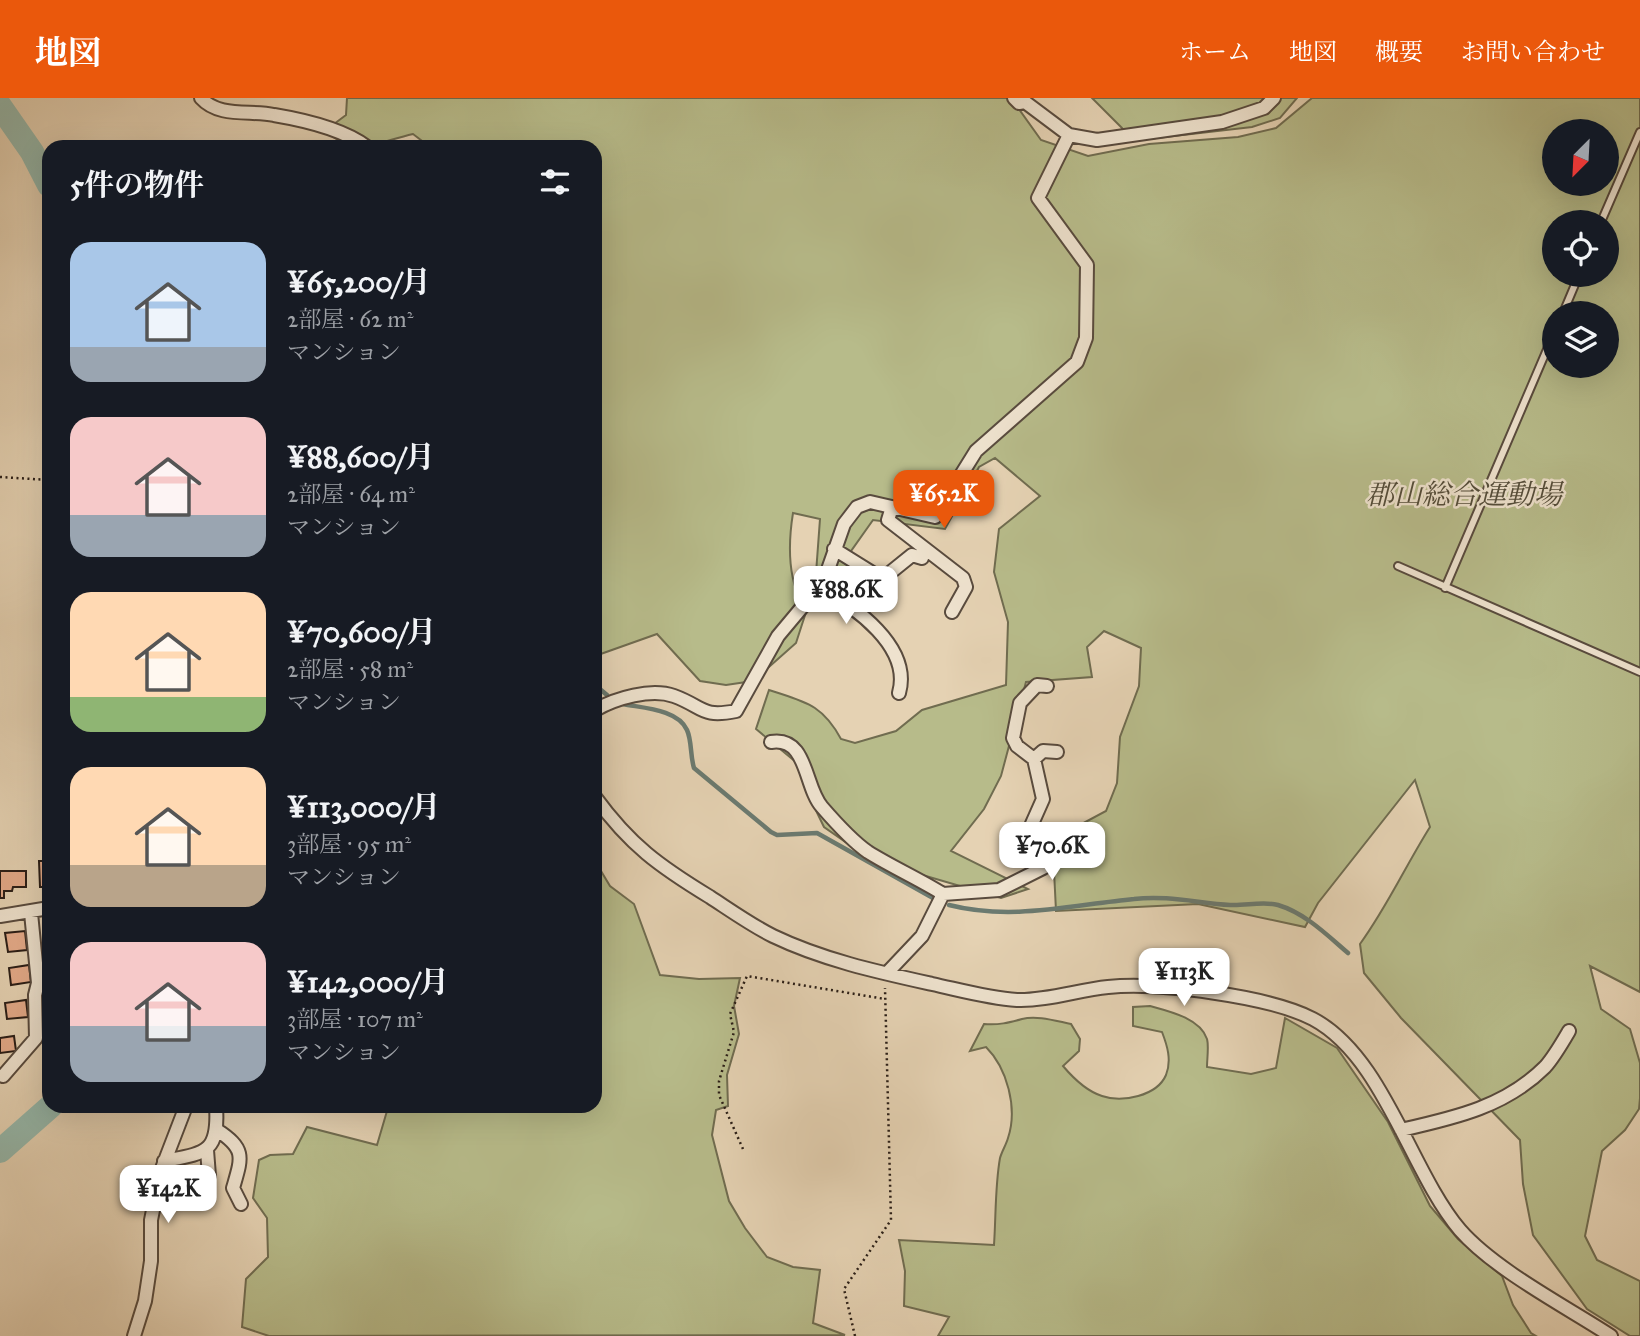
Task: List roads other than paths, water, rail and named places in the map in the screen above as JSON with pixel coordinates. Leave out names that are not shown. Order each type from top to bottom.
[{"type":"street","points":[[201,98],[208,106],[228,112],[272,114],[358,140]]},
{"type":"street","points":[[1014,98],[1019,103],[1025,102],[1069,135],[1097,141],[1222,122],[1264,108],[1274,98]]},
{"type":"street","points":[[602,706],[622,696],[672,695],[713,715],[736,711],[778,636],[824,581],[844,524],[857,507],[870,502],[934,517],[976,450],[1077,362],[1086,338],[1087,265],[1038,198],[1069,135]]},
{"type":"street","points":[[892,507],[888,520],[963,578],[966,587],[952,612]]},
{"type":"street","points":[[834,549],[878,578],[886,576],[912,555],[922,558]]},
{"type":"street","points":[[819,588],[835,596],[888,641],[899,662],[899,694]]},
{"type":"street","points":[[771,742],[778,741],[794,748],[803,758],[809,788],[821,806],[867,851],[943,894],[999,890],[1043,868],[1031,826],[1043,799],[1034,759],[1013,738],[1026,694],[1037,685],[1047,686]]},
{"type":"street","points":[[1034,759],[1043,751],[1057,752]]},
{"type":"street","points":[[602,807],[618,829],[656,864],[760,928],[832,959],[1018,1000],[1109,987],[1154,987],[1262,1000],[1314,1020],[1344,1042],[1384,1098],[1439,1198],[1460,1230],[1489,1256],[1611,1336]]},
{"type":"street","points":[[886,973],[922,936],[943,894]]},
{"type":"street","points":[[0,916],[42,910]]},
{"type":"street","points":[[31,913],[38,983],[35,995],[42,1034]]},
{"type":"street","points":[[1401,1130],[1467,1115],[1502,1098],[1546,1066],[1570,1031]]},
{"type":"street","points":[[3,1076],[42,1040]]},
{"type":"street","points":[[134,1336],[145,1301],[151,1261],[151,1220],[164,1161],[183,1113]]},
{"type":"street","points":[[203,1186],[209,1176],[207,1150],[218,1130],[217,1113]]},
{"type":"street","points":[[218,1130],[235,1142],[241,1158],[233,1188],[241,1204]]},
{"type":"street","points":[[164,1161],[207,1150]]},
{"type":"lane","points":[[1606,210],[1640,132]]},
{"type":"lane","points":[[1445,589],[1542,361]]},
{"type":"lane","points":[[1398,566],[1445,589],[1640,672]]},
{"type":"waterway","points":[[0,106],[42,171]]},
{"type":"waterway","points":[[602,691],[607,695]]},
{"type":"waterway","points":[[623,704],[659,711],[682,723],[689,734],[694,768],[771,832],[777,835],[817,833],[933,898]]},
{"type":"waterway","points":[[949,905],[972,910],[1019,912],[1146,898],[1230,905],[1272,904],[1306,919],[1348,953]]},
{"type":"waterway","points":[[0,1151],[43,1113]]},
{"type":"park label","name":"郡山総合運動場","points":[[1464,494]]}]
